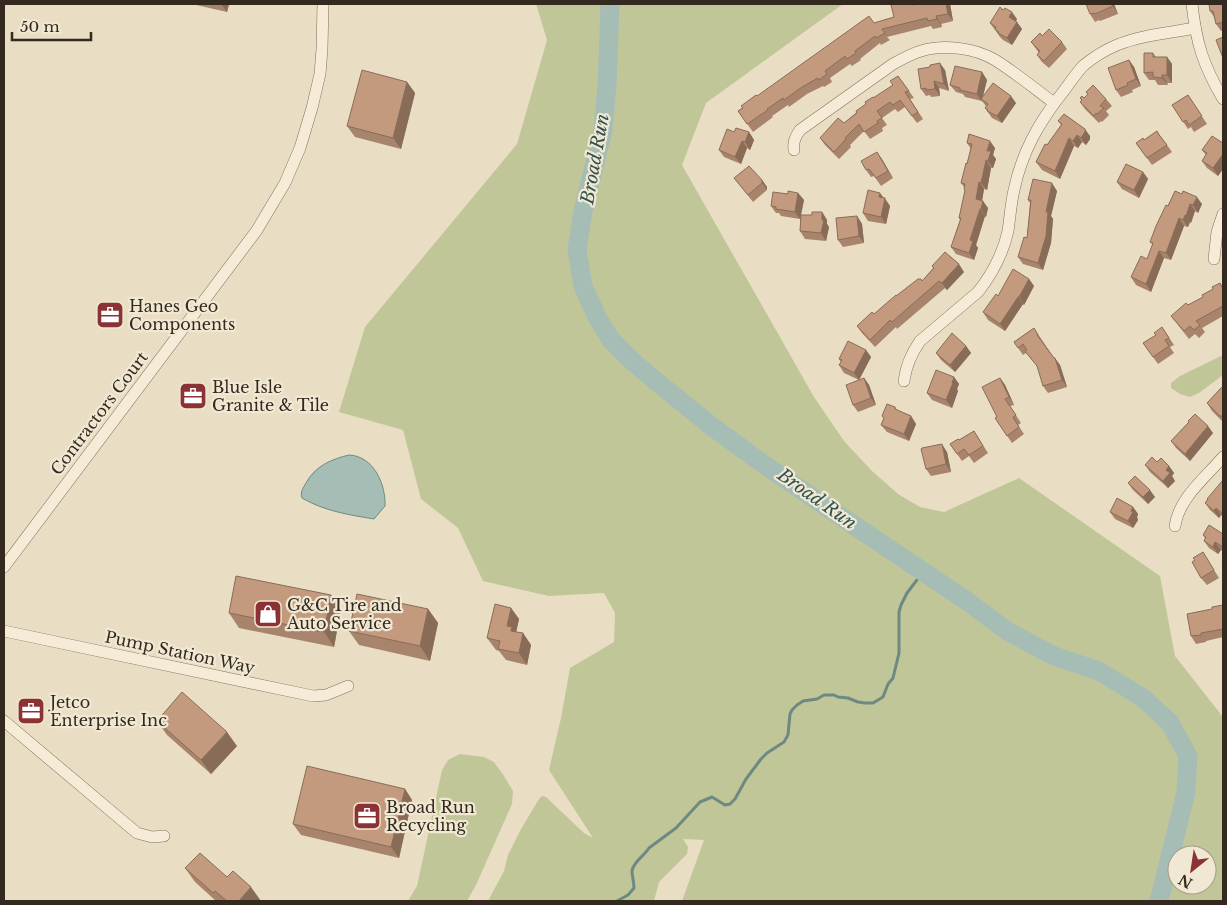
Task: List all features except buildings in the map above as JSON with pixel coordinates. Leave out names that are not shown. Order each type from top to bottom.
[{"type":"street","name":"Contractors Court","points":[[4,567],[257,230],[285,183],[300,148],[312,108],[321,66],[323,4]]},
{"type":"street","points":[[1192,4],[1194,28],[1200,52],[1214,84],[1223,98]]},
{"type":"street","points":[[904,381],[912,352],[920,342],[978,292],[996,265],[1008,231],[1012,197],[1021,162],[1030,140],[1054,103],[1084,66],[1116,45],[1194,28]]},
{"type":"street","points":[[794,150],[796,136],[800,130],[893,64],[907,56],[937,48],[968,50],[994,59],[1054,103]]},
{"type":"street","points":[[1214,259],[1217,232],[1223,214]]},
{"type":"street","points":[[1175,526],[1180,508],[1186,498],[1223,457]]},
{"type":"street","name":"Pump Station Way","points":[[4,631],[313,696],[326,695],[348,686]]},
{"type":"street","points":[[4,721],[137,833],[152,837],[164,836]]},
{"type":"green space","points":[[536,4],[843,4],[706,103],[682,165],[814,397],[844,441],[872,471],[898,494],[920,507],[944,512],[1019,478],[1160,576],[1175,656],[1223,717],[1223,901],[682,901],[704,840],[683,839],[688,847],[687,854],[659,882],[654,901],[488,901],[504,871],[508,855],[521,829],[542,796],[546,797],[584,833],[593,838],[549,770],[570,668],[614,642],[615,613],[604,593],[549,596],[483,581],[458,528],[421,499],[403,430],[339,412],[365,327],[517,144],[547,40]]},
{"type":"green space","points":[[1223,355],[1223,375],[1199,393],[1190,397],[1180,394],[1171,388],[1171,383],[1180,376]]},
{"type":"green space","points":[[460,754],[484,757],[494,762],[513,791],[512,804],[467,901],[408,901],[417,886],[442,770],[448,760]]},
{"type":"water","points":[[349,455],[365,460],[372,466],[381,481],[385,506],[374,519],[328,509],[302,498],[303,488],[314,472],[330,461]]},
{"type":"waterway","name":"Broad Run","points":[[610,4],[607,86],[603,130],[583,211],[577,250],[583,286],[597,317],[611,340],[657,382],[710,425],[766,466],[967,601],[1007,631],[1054,656],[1099,671],[1143,698],[1170,723],[1188,756],[1186,792],[1159,901]]},
{"type":"waterway","points":[[617,901],[628,895],[634,888],[632,871],[637,862],[649,848],[676,828],[700,802],[712,797],[725,805],[730,804],[735,799],[746,779],[761,759],[784,742],[788,735],[790,714],[797,705],[803,701],[817,699],[824,695],[834,695],[865,703],[873,703],[883,697],[888,684],[893,678],[899,653],[899,612],[901,605],[907,593],[923,572]]},
{"type":"place","name":"Hanes Geo Components","points":[[110,315]]},
{"type":"place","name":"Blue Isle Granite & Tile","points":[[193,396]]},
{"type":"place","name":"G&C Tire and Auto Service","points":[[268,614]]},
{"type":"place","name":"Jetco Enterprise Inc","points":[[31,711]]},
{"type":"place","name":"Broad Run Recycling","points":[[367,816]]}]
